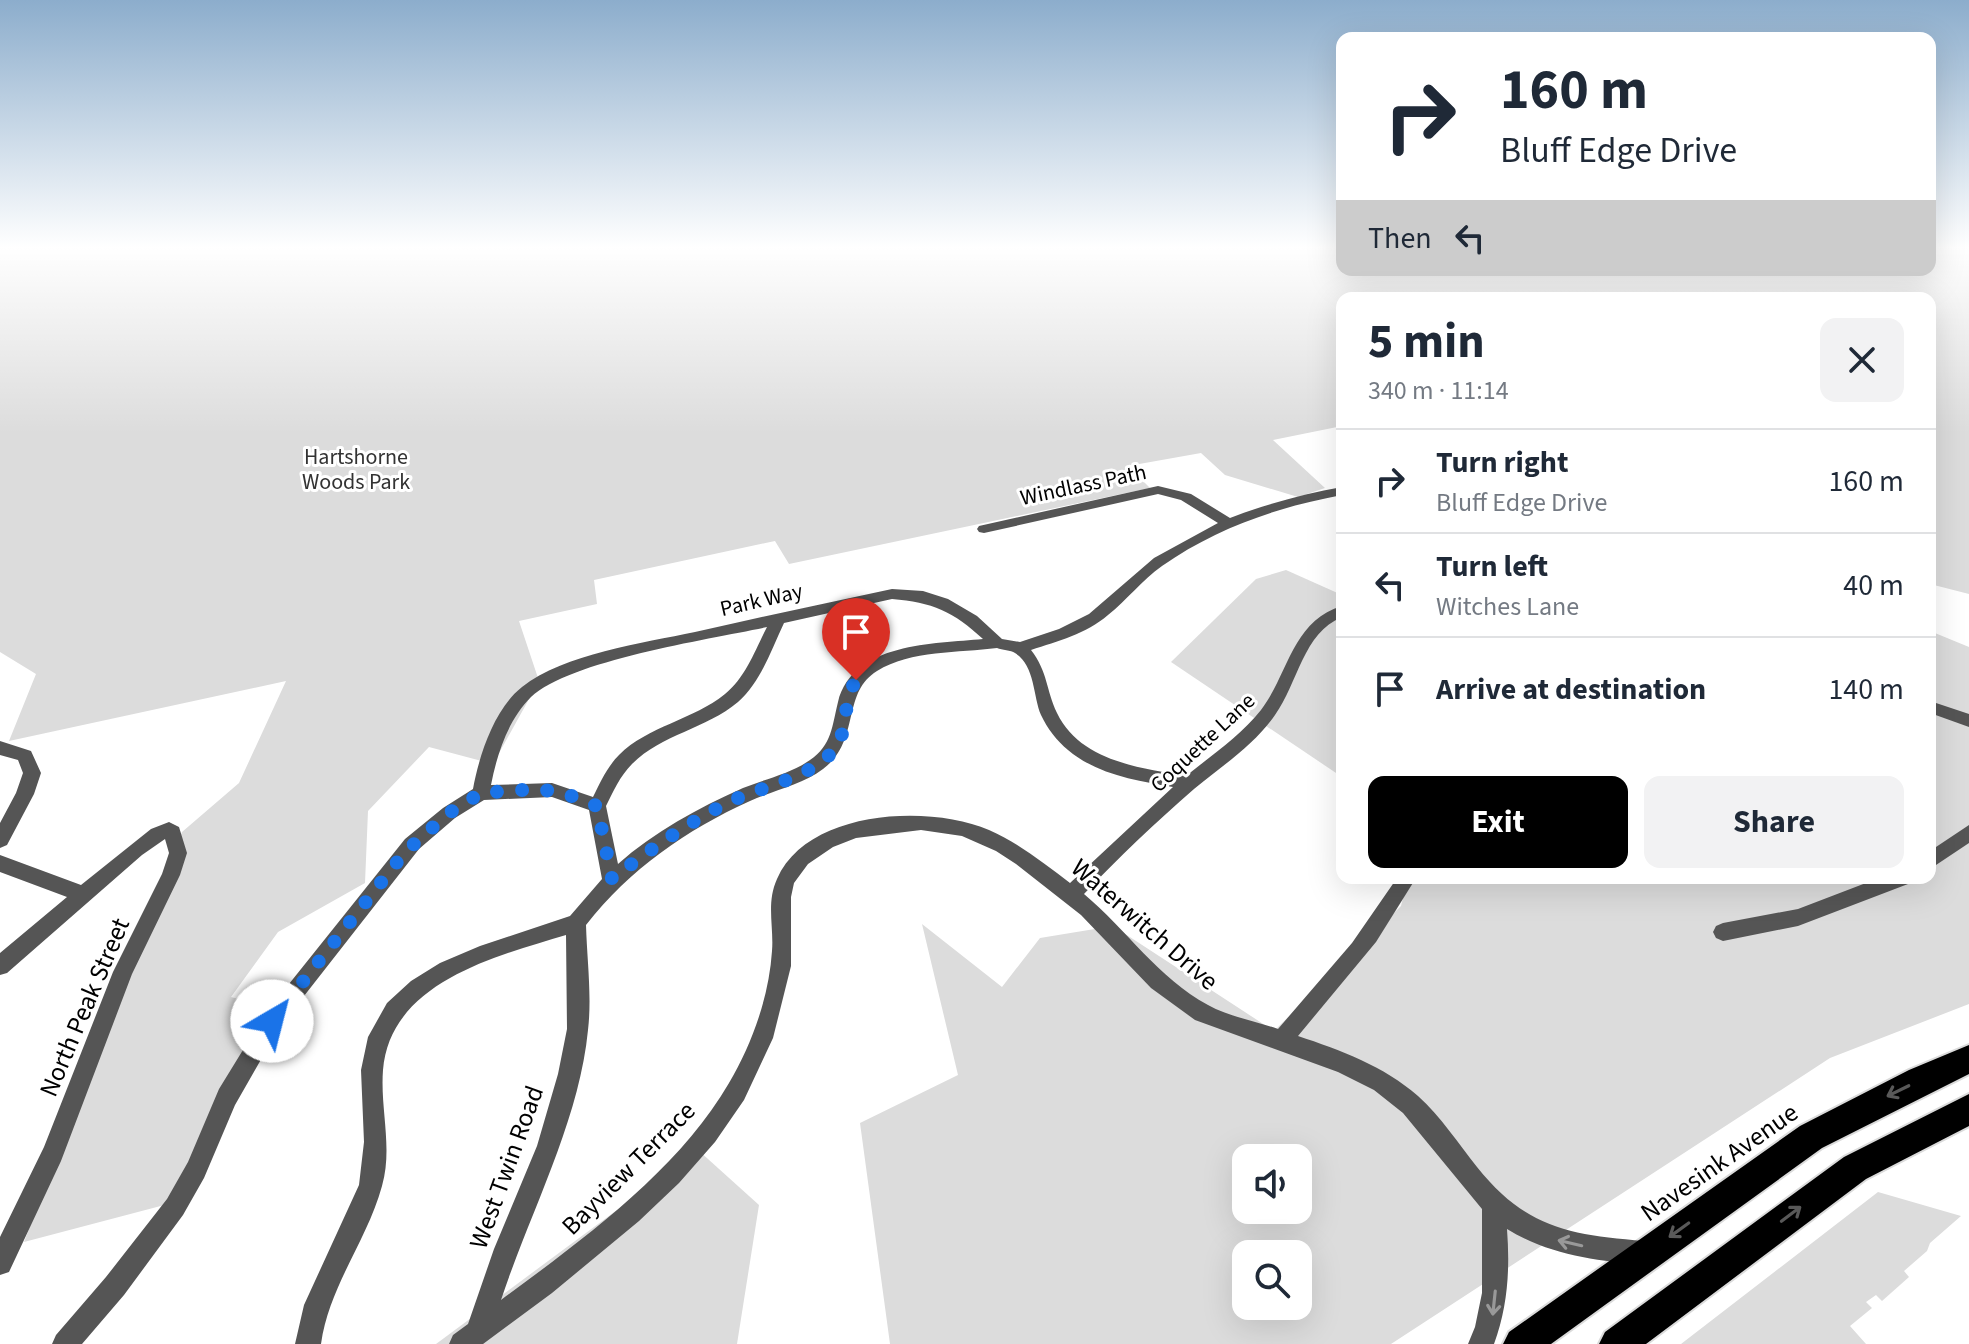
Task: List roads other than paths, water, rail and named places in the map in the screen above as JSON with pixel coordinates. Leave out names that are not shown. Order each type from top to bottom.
[{"type":"highway","name":"Navesink Avenue","points":[[1521,1344],[1811,1137],[1920,1080],[1969,1059]]},
{"type":"highway","points":[[1617,1344],[1855,1168],[1969,1109]]},
{"type":"street","name":"Windlass Path","points":[[984,529],[1158,490],[1186,497],[1231,525]]},
{"type":"street","points":[[1189,783],[1104,765],[1075,747],[1053,721],[1038,673],[1020,648],[1090,621],[1156,563],[1231,525],[1296,500],[1336,492]]},
{"type":"street","name":"Park Way","points":[[481,793],[487,761],[499,730],[533,685],[566,670],[613,655],[861,598],[913,595],[951,606],[993,643],[1020,648]]},
{"type":"street","name":"Coquette Lane","points":[[1071,895],[1264,717],[1291,675],[1309,632],[1324,618],[1336,613]]},
{"type":"street","points":[[612,879],[597,806],[618,767],[635,751],[714,711],[733,697],[756,667],[778,619]]},
{"type":"street","points":[[308,1344],[317,1307],[359,1219],[372,1182],[376,1136],[374,1050],[384,1022],[412,994],[469,959],[576,923],[612,879],[656,846],[704,816],[763,787],[809,770],[830,755],[841,738],[849,692],[856,680],[872,666],[914,654],[993,643]]},
{"type":"street","points":[[1936,709],[1969,721]]},
{"type":"street","points":[[0,748],[25,756],[32,773],[25,794],[0,839]]},
{"type":"street","points":[[65,1344],[115,1286],[175,1207],[250,1055],[327,947],[412,844],[449,813],[481,793],[552,790],[597,806]]},
{"type":"street","name":"Waterwitch Drive","points":[[850,833],[913,823],[974,831],[1006,845],[1071,895],[1153,975],[1204,1014],[1283,1041],[1387,1085],[1401,1095],[1442,1137],[1494,1204],[1542,1237],[1604,1250],[1647,1253]]},
{"type":"street","name":"North Peak Street","points":[[0,1263],[53,1153],[123,972],[171,875],[178,853],[176,837],[169,830],[157,834],[83,894]]},
{"type":"street","name":"Bayview Terrace","points":[[470,1338],[551,1280],[605,1235],[644,1199],[717,1119],[753,1060],[775,995],[782,952],[780,901],[784,883],[795,863],[807,853],[850,833]]},
{"type":"street","points":[[1936,857],[1969,833]]},
{"type":"street","points":[[0,863],[83,894]]},
{"type":"street","points":[[1283,1041],[1292,1022],[1318,999],[1381,922],[1403,884]]},
{"type":"street","points":[[1723,932],[1798,917],[1885,884]]},
{"type":"street","points":[[0,966],[83,894]]},
{"type":"street","name":"West Twin Road","points":[[470,1338],[548,1146],[569,1074],[578,1029],[576,923]]},
{"type":"street","points":[[1481,1344],[1493,1317],[1497,1276],[1494,1204]]},
{"type":"park label","name":"Hartshorne Woods Park","points":[[356,468]]}]
